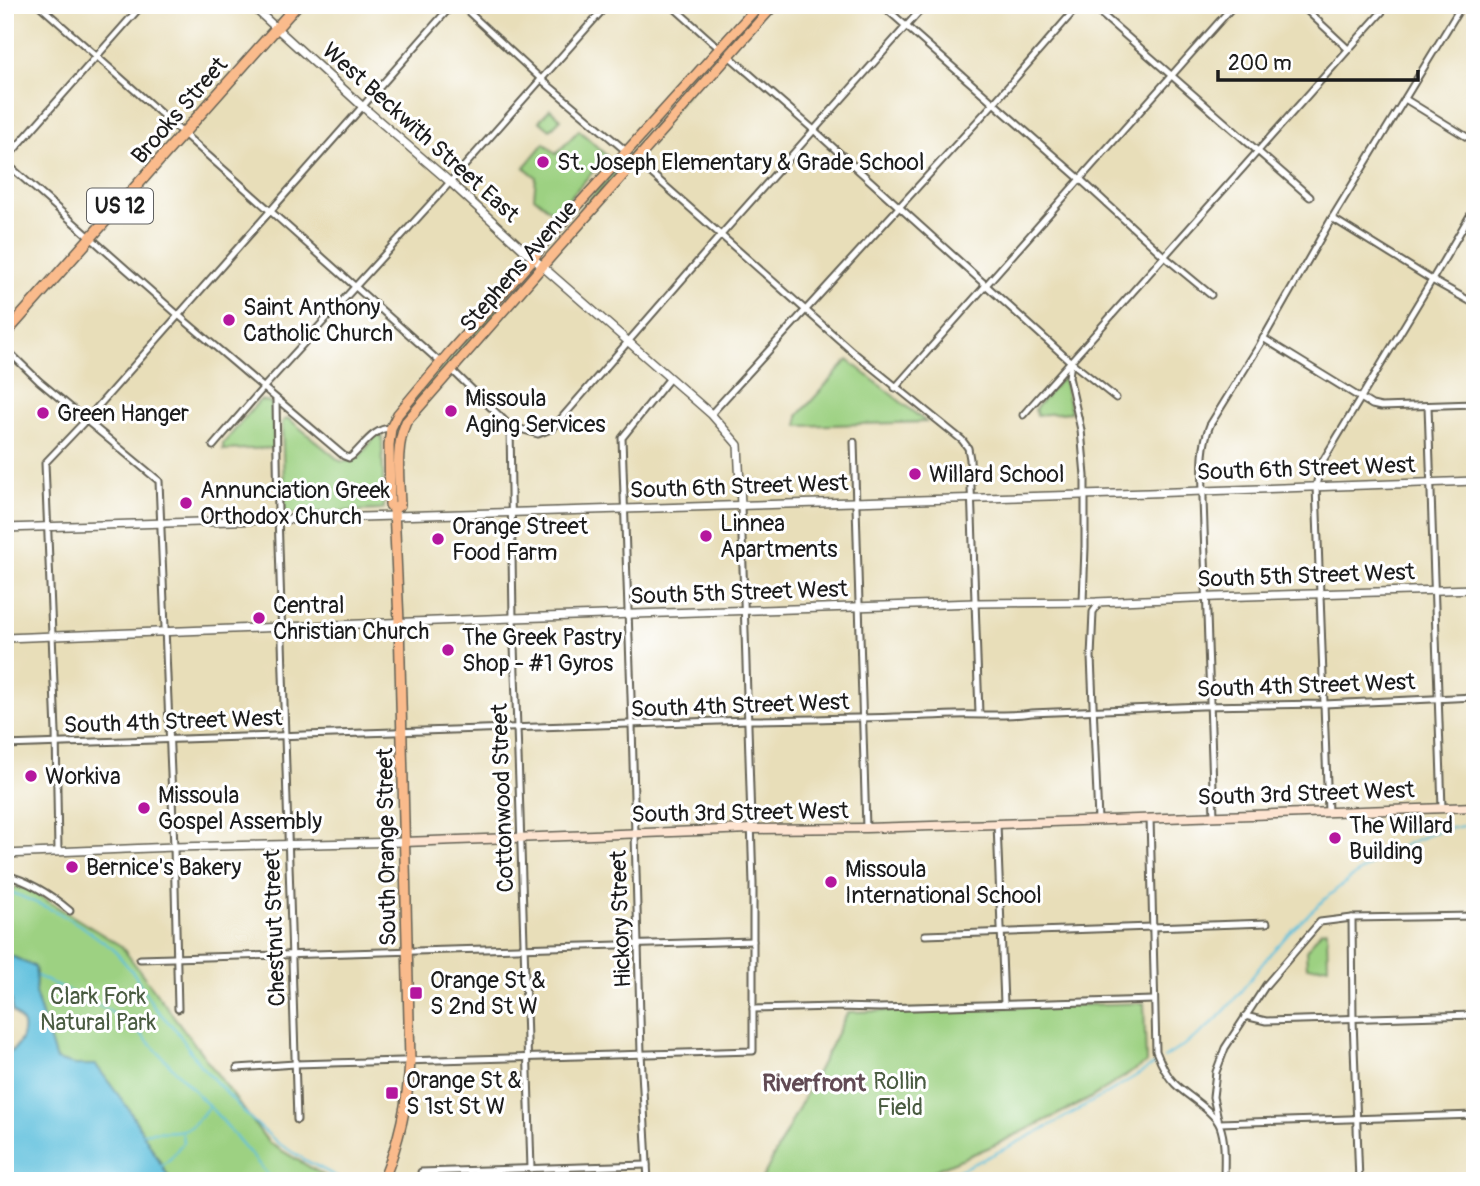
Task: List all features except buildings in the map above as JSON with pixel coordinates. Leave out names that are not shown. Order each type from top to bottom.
[{"type":"highway","name":"Brooks Street","points":[[5,334],[297,5]]},
{"type":"main road","name":"Stephens Avenue","points":[[759,5],[542,245],[534,258],[408,400],[391,428],[389,445],[390,505],[395,513],[400,505],[398,446],[406,422],[774,5]]},
{"type":"main road","points":[[720,49],[729,56]]},
{"type":"main road","name":"South Orange Street","points":[[383,1181],[404,1115],[410,1061],[395,513]]},
{"type":"main road","name":"South 3rd Street West","points":[[404,842],[1475,807]]},
{"type":"street","points":[[40,5],[441,363]]},
{"type":"street","points":[[142,5],[5,161],[276,400]]},
{"type":"street","name":"West Beckwith Street East","points":[[251,5],[711,414],[738,445],[741,505]]},
{"type":"street","points":[[58,851],[45,463],[452,5]]},
{"type":"street","points":[[461,5],[542,80],[627,152]]},
{"type":"street","points":[[216,443],[607,5]]},
{"type":"street","points":[[671,5],[720,49]]},
{"type":"street","points":[[882,5],[1080,179],[1164,257],[1211,295]]},
{"type":"street","points":[[452,370],[510,426],[538,434],[554,428],[925,5]]},
{"type":"street","points":[[711,414],[1080,5]]},
{"type":"street","points":[[1091,5],[1310,197]]},
{"type":"street","points":[[895,388],[1234,5]]},
{"type":"street","points":[[1301,5],[1348,48]]},
{"type":"street","points":[[1023,415],[1388,5]]},
{"type":"street","points":[[1213,816],[1202,455],[1206,436],[1332,218],[1462,5]]},
{"type":"street","points":[[729,56],[1071,362],[1116,398]]},
{"type":"street","points":[[1405,99],[1475,142]]},
{"type":"street","points":[[636,160],[895,388],[968,447],[979,714]]},
{"type":"street","points":[[1328,812],[1316,486],[1321,464],[1475,206]]},
{"type":"street","points":[[1332,218],[1475,304]]},
{"type":"street","points":[[1263,338],[1372,405],[1475,404]]},
{"type":"street","points":[[5,348],[159,481],[178,1009]]},
{"type":"street","points":[[1071,362],[1069,377],[1083,443],[1086,494],[1083,602]]},
{"type":"street","name":"Hickory Street","points":[[648,1181],[641,1053],[622,438],[670,378]]},
{"type":"street","name":"Stephens Avenue","points":[[276,400],[349,458],[382,428],[391,428]]},
{"type":"street","name":"Chestnut Street","points":[[276,400],[297,1120]]},
{"type":"street","points":[[1428,406],[1443,808]]},
{"type":"street","name":"Cottonwood Street","points":[[510,426],[516,729],[531,1169]]},
{"type":"street","points":[[854,442],[866,828]]},
{"type":"street","name":"South 6th Street West","points":[[5,528],[278,520],[395,513],[510,513],[1475,481]]},
{"type":"street","points":[[237,1068],[753,1051],[749,720],[741,505]]},
{"type":"street","name":"South 5th Street West","points":[[5,638],[629,614],[1475,589]]},
{"type":"street","points":[[1098,820],[1091,657],[1093,612],[1100,602]]},
{"type":"street","name":"South 4th Street West","points":[[5,745],[749,720],[1020,714],[1475,697]]},
{"type":"street","points":[[1150,818],[1156,1051],[1174,1083],[1219,1123],[1475,1115]]},
{"type":"street","points":[[997,824],[1004,1004]]},
{"type":"street","name":"South 3rd Street West","points":[[5,854],[404,842]]},
{"type":"street","points":[[5,875],[41,889],[70,911]]},
{"type":"street","points":[[1224,1181],[1223,1143],[1213,1097],[1216,1072],[1225,1048],[1266,985],[1320,922],[1352,918],[1475,916]]},
{"type":"street","points":[[1352,918],[1359,1181]]},
{"type":"street","points":[[925,935],[1267,923]]},
{"type":"street","points":[[140,959],[753,941]]},
{"type":"street","points":[[753,1009],[1154,1000]]},
{"type":"street","points":[[1245,1016],[1266,1021],[1475,1015]]},
{"type":"street","points":[[421,1172],[647,1165]]},
{"type":"green space","points":[[696,80],[698,81],[579,217],[577,215],[581,208]]},
{"type":"green space","points":[[550,109],[561,119],[550,130],[539,121]]},
{"type":"green space","points":[[579,130],[607,156],[555,214],[534,197],[536,177],[524,167],[544,143],[556,154]]},
{"type":"green space","points":[[495,309],[499,311],[405,417],[404,412],[409,405]]},
{"type":"green space","points":[[848,360],[926,422],[798,426],[798,416]]},
{"type":"green space","points":[[1063,377],[1071,412],[1037,415],[1035,409]]},
{"type":"green space","points":[[261,400],[270,402],[272,406],[274,448],[223,450],[223,444]]},
{"type":"green space","points":[[289,419],[340,461],[356,458],[374,438],[382,436],[384,508],[287,514],[282,423]]},
{"type":"green space","name":"Clark Fork Natural Park","points":[[25,887],[121,946],[269,1143],[333,1181],[171,1181],[128,1108],[74,1065],[56,1060],[35,993],[35,967],[5,953],[5,888]]},
{"type":"green space","points":[[1327,930],[1328,966],[1307,967],[1306,951],[1321,931]]},
{"type":"green space","name":"Rollin Field","points":[[1144,1003],[1146,1063],[1087,1100],[997,1144],[909,1181],[761,1181],[848,1012]]},
{"type":"water","points":[[5,953],[35,967],[35,993],[56,1060],[74,1065],[96,1065],[128,1108],[171,1181],[6,1181],[5,1054],[16,1047],[21,1039],[23,1025],[12,1011],[12,1001],[5,996]]},
{"type":"waterway","points":[[1164,1058],[1198,1036],[1217,1019],[1288,934],[1344,883],[1387,854],[1409,843],[1438,831],[1475,824]]},
{"type":"waterway","points":[[5,891],[57,912],[113,949],[200,1065],[251,1119],[278,1143],[343,1180]]},
{"type":"waterway","points":[[37,976],[108,1010],[137,1030],[222,1120],[273,1181]]},
{"type":"waterway","points":[[934,1181],[1047,1127],[1155,1064]]},
{"type":"waterway","points":[[143,1133],[186,1129],[193,1125],[208,1107]]},
{"type":"waterway","points":[[162,1166],[183,1142],[182,1133]]},
{"type":"place","name":"St. Joseph Elementary & Grade School","points":[[543,162]]},
{"type":"place","name":"Saint Anthony Catholic Church","points":[[229,320]]},
{"type":"place","name":"Missoula Aging Services","points":[[451,411]]},
{"type":"place","name":"Green Hanger","points":[[43,413]]},
{"type":"place","name":"Willard School","points":[[915,474]]},
{"type":"place","name":"Annunciation Greek Orthodox Church","points":[[186,503]]},
{"type":"place","name":"Linnea Apartments","points":[[706,536]]},
{"type":"place","name":"Orange Street Food Farm","points":[[438,539]]},
{"type":"place","name":"Central Christian Church","points":[[259,618]]},
{"type":"place","name":"The Greek Pastry Shop - #1 Gyros","points":[[448,650]]},
{"type":"place","name":"Workiva","points":[[31,776]]},
{"type":"place","name":"Missoula Gospel Assembly","points":[[144,808]]},
{"type":"place","name":"The Willard Building","points":[[1335,838]]},
{"type":"place","name":"Bernice's Bakery","points":[[72,867]]},
{"type":"place","name":"Missoula International School","points":[[831,882]]},
{"type":"place","name":"Orange St & S 2nd St W","points":[[416,993]]},
{"type":"place","name":"Orange St & S 1st St W","points":[[392,1093]]},
{"type":"district","name":"Riverfront","points":[[814,1083]]}]
